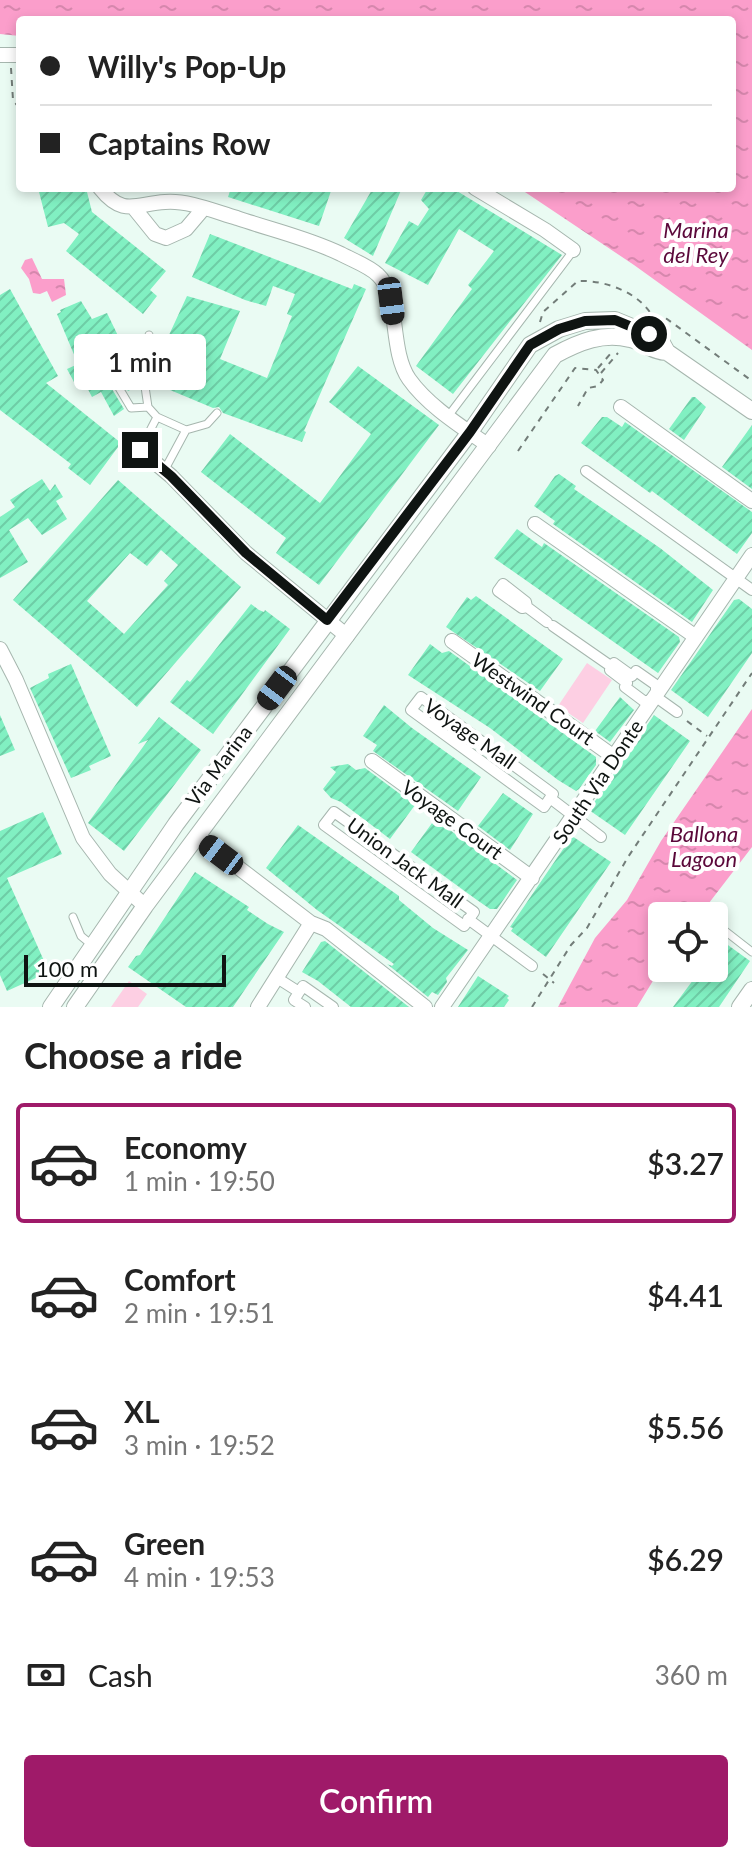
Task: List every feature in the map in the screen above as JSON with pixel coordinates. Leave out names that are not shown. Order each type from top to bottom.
[{"type":"street","points":[[103,192],[121,206],[134,208],[167,201],[321,244],[380,276],[391,301],[398,359],[410,380],[489,446]]},
{"type":"street","points":[[482,192],[573,250]]},
{"type":"street","points":[[134,208],[155,234],[166,238],[186,229],[203,209]]},
{"type":"street","name":"Via Marina","points":[[51,1007],[176,824],[470,432],[530,345],[559,329],[585,321],[615,320],[649,334],[662,343],[667,352],[752,411]]},
{"type":"street","name":"Via Marina","points":[[75,1007],[145,906],[555,355],[575,344],[606,335],[632,339],[658,352],[667,352]]},
{"type":"street","points":[[621,407],[752,501]]},
{"type":"street","points":[[140,450],[246,553],[347,636]]},
{"type":"street","points":[[586,471],[752,590]]},
{"type":"street","points":[[535,524],[696,637]]},
{"type":"street","name":"South Via Donte","points":[[442,1007],[752,555]]},
{"type":"street","points":[[527,607],[612,667]]},
{"type":"street","name":"Westwind Court","points":[[452,641],[614,757]]},
{"type":"street","points":[[0,649],[83,838],[104,867],[145,906]]},
{"type":"street","points":[[614,663],[632,676],[636,671],[656,685],[656,697],[645,702],[625,687],[627,683],[610,670],[614,663]]},
{"type":"street","name":"Voyage Mall","points":[[421,697],[553,794],[550,798],[544,807],[411,710],[421,697]]},
{"type":"street","points":[[656,697],[677,712]]},
{"type":"street","name":"Voyage Court","points":[[372,761],[532,878]]},
{"type":"street","name":"Voyage Mall","points":[[550,798],[601,837]]},
{"type":"street","name":"Union Jack Mall","points":[[334,812],[474,912],[468,919],[464,926],[324,825],[334,812]]},
{"type":"street","points":[[197,836],[311,923],[326,929],[425,1007]]},
{"type":"street","name":"Union Jack Mall","points":[[468,919],[532,966]]},
{"type":"street","points":[[258,1007],[311,923]]},
{"type":"street","points":[[277,978],[299,992]]},
{"type":"street","points":[[305,1007],[294,1000],[303,986],[333,1007]]},
{"type":"street","points":[[740,1007],[752,990]]},
{"type":"lane","points":[[449,415],[573,250]]},
{"type":"lane","points":[[149,335],[144,380],[148,407],[157,417],[186,430],[207,424],[217,413]]},
{"type":"lane","points":[[103,361],[131,408],[148,407]]},
{"type":"lane","points":[[140,450],[157,417]]},
{"type":"lane","points":[[164,471],[186,430]]},
{"type":"lane","points":[[73,917],[81,936],[93,947]]},
{"type":"lane","points":[[728,933],[752,952]]},
{"type":"path","points":[[10,55],[13,100],[16,104]]},
{"type":"path","points":[[530,345],[543,312],[578,281],[597,280],[647,306],[653,317],[667,319],[752,381]]},
{"type":"path","points":[[596,370],[619,346]]},
{"type":"path","points":[[600,374],[623,347]]},
{"type":"path","points":[[518,451],[575,368],[596,370],[603,380],[598,386],[588,388],[578,406]]},
{"type":"path","points":[[532,1007],[548,978],[587,928],[628,857],[752,673]]},
{"type":"path","points":[[677,712],[708,737]]},
{"type":"path","points":[[532,966],[554,983]]},
{"type":"shaded area","points":[[587,663],[612,680],[583,723],[558,706]]},
{"type":"shaded area","points":[[129,981],[147,994],[138,1007],[111,1007]]},
{"type":"water","name":"Marina del Rey","points":[[0,0],[752,0],[752,350],[525,192],[736,192],[736,16],[16,16],[16,36],[0,34]]},
{"type":"water","points":[[32,258],[42,279],[64,279],[66,295],[52,302],[47,291],[33,293],[29,279],[21,268],[25,260]]},
{"type":"water","name":"Ballona Lagoon","points":[[752,709],[752,847],[710,902],[648,902],[648,982],[652,982],[637,1007],[558,1007],[595,938],[627,900],[661,841]]},
{"type":"building","points":[[39,192],[87,192],[92,212],[166,271],[150,290],[157,296],[143,314],[66,251],[79,234],[64,223],[48,227]]},
{"type":"building","points":[[230,192],[331,192],[319,226],[228,197]]},
{"type":"building","points":[[371,192],[400,192],[373,256],[344,238]]},
{"type":"building","points":[[426,192],[459,192],[562,255],[453,394],[416,366],[472,289],[468,285],[494,251],[459,229],[428,285],[385,263],[409,221],[418,226],[429,209],[421,200]]},
{"type":"building","points":[[210,234],[352,289],[354,284],[366,289],[302,442],[151,382],[151,374],[187,296],[240,311],[220,359],[267,378],[292,316],[287,314],[295,294],[273,286],[266,306],[192,277]]},
{"type":"building","points":[[10,289],[58,376],[46,383],[121,443],[90,485],[68,468],[71,464],[0,410],[0,295]]},
{"type":"building","points":[[81,301],[92,319],[107,313],[138,377],[138,386],[128,391],[108,357],[98,357],[97,364],[124,409],[114,416],[101,392],[92,397],[82,378],[74,382],[67,369],[78,364],[57,314]]},
{"type":"building","points":[[358,366],[439,425],[319,585],[276,553],[286,538],[201,472],[230,434],[320,503],[371,434],[329,402]]},
{"type":"building","points":[[692,397],[706,407],[684,440],[669,429]]},
{"type":"building","points":[[602,417],[622,427],[625,422],[752,512],[752,533],[737,554],[581,443]]},
{"type":"building","points":[[752,425],[752,489],[722,467]]},
{"type":"building","points":[[559,474],[576,486],[574,489],[660,548],[713,590],[692,622],[553,524],[555,521],[534,506]]},
{"type":"building","points":[[42,479],[50,491],[55,484],[63,497],[56,501],[67,519],[42,535],[28,518],[9,530],[28,562],[0,578],[0,517],[15,507],[10,500]]},
{"type":"building","points":[[118,480],[241,587],[137,707],[13,600]],"holes":[[[161,550],[178,565],[164,581],[168,585],[124,634],[87,601],[130,553],[147,566]]]},
{"type":"building","points":[[517,529],[542,547],[544,543],[679,637],[680,642],[658,673],[494,558]]},
{"type":"building","points":[[476,596],[563,659],[540,691],[446,627],[467,597],[471,600]]},
{"type":"building","points":[[739,599],[752,609],[752,653],[708,717],[671,690],[734,600]]},
{"type":"building","points":[[251,604],[265,610],[290,629],[213,734],[170,702],[187,680],[190,682]]},
{"type":"building","points":[[430,644],[442,653],[449,651],[596,757],[596,765],[579,789],[576,791],[558,780],[490,728],[408,675]]},
{"type":"building","points":[[71,664],[111,756],[89,766],[91,770],[71,778],[30,688],[49,678],[48,674]]},
{"type":"building","points":[[620,697],[634,710],[610,742],[595,731]]},
{"type":"building","points":[[384,705],[481,777],[458,811],[373,751],[377,745],[363,736]]},
{"type":"building","points":[[0,715],[15,750],[0,756]]},
{"type":"building","points":[[654,715],[690,741],[625,835],[589,810]]},
{"type":"building","points":[[159,717],[201,750],[124,851],[88,823],[148,740],[138,744]]},
{"type":"building","points":[[348,764],[356,770],[365,768],[415,805],[390,839],[341,802],[331,798],[323,789],[336,772],[330,767]]},
{"type":"building","points":[[503,793],[533,814],[510,850],[478,826]]},
{"type":"building","points":[[43,812],[62,854],[7,878],[49,972],[7,991],[0,975],[0,831]]},
{"type":"building","points":[[435,819],[517,880],[497,909],[490,909],[411,852]]},
{"type":"building","points":[[298,825],[399,896],[399,900],[433,928],[468,950],[446,978],[447,982],[438,995],[432,992],[428,997],[387,964],[394,964],[317,910],[266,868]]},
{"type":"building","points":[[572,836],[611,862],[546,957],[511,931],[513,928],[510,927]]},
{"type":"building","points":[[195,872],[249,907],[247,910],[284,932],[233,1007],[186,1007],[128,967],[140,955]]},
{"type":"building","points":[[325,941],[409,1007],[351,1007],[302,972],[321,942]]},
{"type":"building","points":[[728,945],[750,961],[719,1007],[673,1007],[692,982],[728,982]]},
{"type":"building","points":[[478,976],[509,996],[504,1007],[458,1007]]},
{"type":"route","points":[[140,450],[171,476],[246,553],[327,620],[470,432],[530,345],[559,329],[585,321],[615,320],[649,334]]}]
